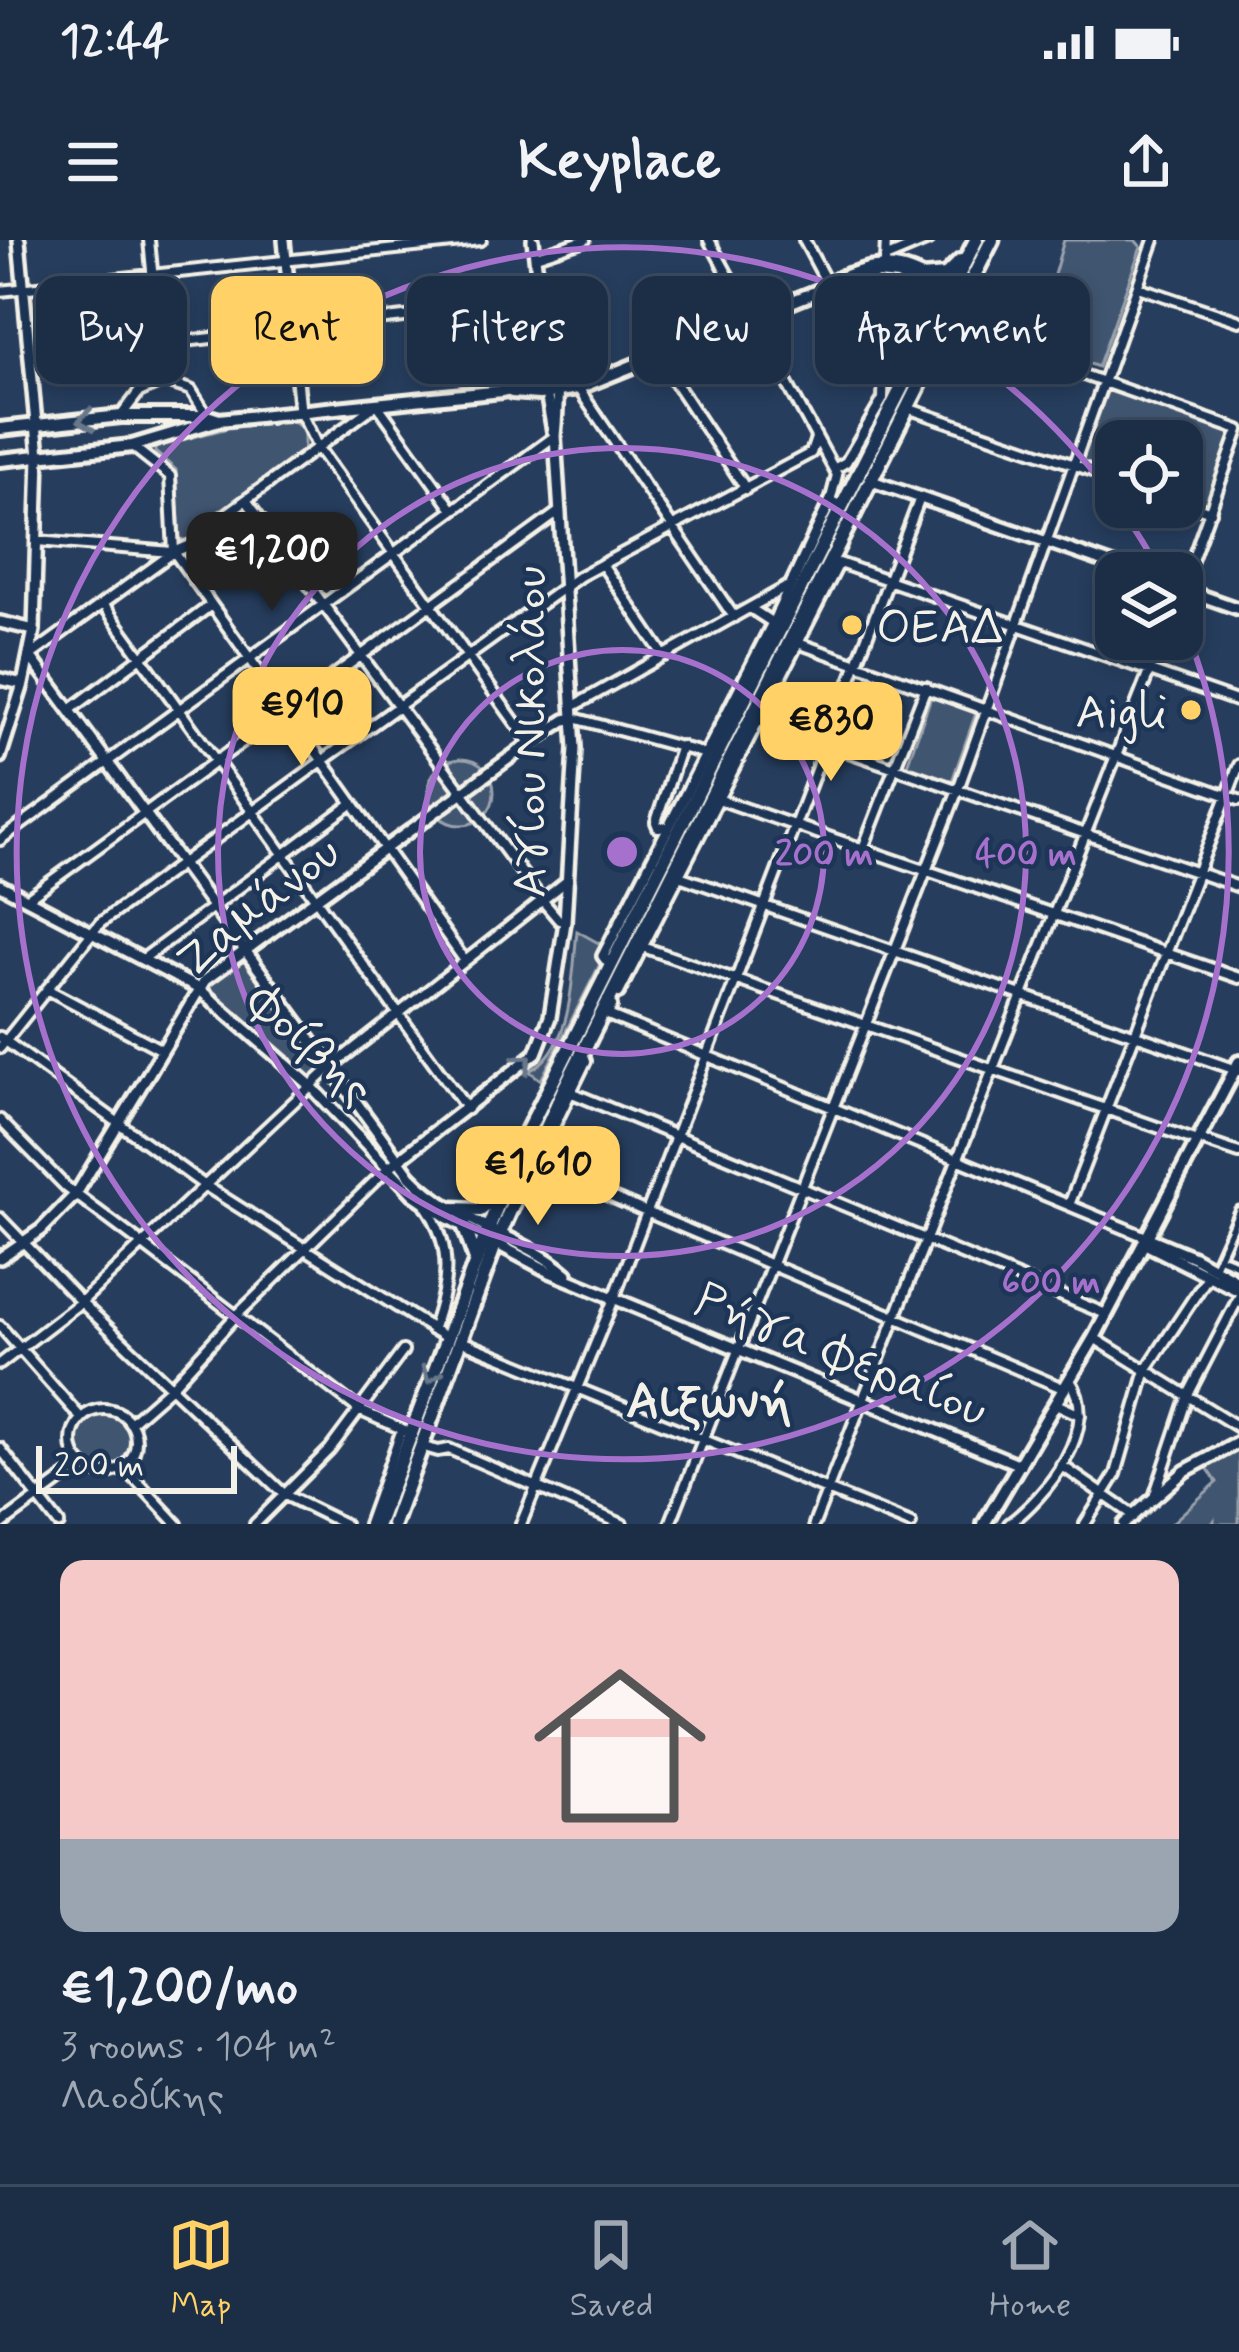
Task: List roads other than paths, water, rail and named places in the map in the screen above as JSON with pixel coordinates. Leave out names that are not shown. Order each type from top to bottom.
[{"type":"main road","points":[[946,276],[976,249],[995,240]]},
{"type":"main road","points":[[856,276],[885,265],[906,276]]},
{"type":"main road","points":[[0,429],[121,416],[213,418],[300,412],[562,384]]},
{"type":"main road","points":[[551,386],[585,384]]},
{"type":"main road","points":[[373,1524],[438,1333],[645,938],[872,481],[903,384]]},
{"type":"main road","points":[[394,1524],[461,1341],[500,1193],[835,504],[905,384]]},
{"type":"main road","points":[[0,460],[132,446],[213,418]]},
{"type":"main road","points":[[985,1524],[1094,1338],[1238,1068]]},
{"type":"main road","points":[[532,1156],[546,1143]]},
{"type":"main road","points":[[476,1258],[458,1219],[480,1210],[500,1193]]},
{"type":"street","points":[[0,757],[34,630],[39,456],[19,240]]},
{"type":"street","points":[[149,240],[153,274]]},
{"type":"street","points":[[284,240],[287,276]]},
{"type":"street","points":[[0,291],[476,240]]},
{"type":"street","name":"Αγίου Νικολάου","points":[[533,240],[538,276]]},
{"type":"street","points":[[536,256],[585,240]]},
{"type":"street","points":[[710,240],[729,276]]},
{"type":"street","points":[[804,240],[824,276]]},
{"type":"street","points":[[886,240],[885,265],[892,276]]},
{"type":"street","points":[[885,265],[913,243],[928,240]]},
{"type":"street","points":[[670,1524],[957,792],[1154,240]]},
{"type":"street","points":[[1138,287],[1239,321]]},
{"type":"street","points":[[30,358],[36,357]]},
{"type":"street","points":[[1090,378],[1239,430],[1196,552]]},
{"type":"street","points":[[121,416],[140,392],[155,384]]},
{"type":"street","points":[[174,384],[191,390],[213,418]]},
{"type":"street","points":[[298,384],[300,412],[318,448],[530,743]]},
{"type":"street","points":[[676,384],[746,489]]},
{"type":"street","points":[[610,965],[603,956],[667,827],[697,781],[706,754],[835,504],[834,469],[787,384]]},
{"type":"street","points":[[834,469],[846,462],[894,403],[892,384]]},
{"type":"street","name":"Αγίου Νικολάου","points":[[388,1168],[536,1053],[545,1038],[569,879],[574,712],[551,386]]},
{"type":"street","points":[[578,388],[734,616]]},
{"type":"street","points":[[894,403],[1095,472]]},
{"type":"street","points":[[30,656],[174,552],[198,542],[213,524],[377,404],[453,510]]},
{"type":"street","points":[[0,840],[555,436]]},
{"type":"street","points":[[424,1203],[440,1232],[447,1285],[438,1333],[204,1186],[2,1042],[93,932],[182,863],[567,584],[811,454],[816,438]]},
{"type":"street","points":[[132,446],[170,476],[174,552],[465,961]]},
{"type":"street","points":[[872,481],[1095,559]]},
{"type":"street","points":[[521,1524],[614,1297],[920,498]]},
{"type":"street","points":[[246,500],[542,900],[565,922]]},
{"type":"street","points":[[1203,509],[1211,512]]},
{"type":"street","points":[[28,898],[560,511]]},
{"type":"street","points":[[37,541],[174,552]]},
{"type":"street","points":[[1239,702],[839,563],[715,798],[1239,978]]},
{"type":"street","points":[[602,565],[664,656]]},
{"type":"street","name":"Ζαμάνου","points":[[0,1258],[25,1243],[76,1194],[199,989],[574,712],[792,584]]},
{"type":"street","points":[[1203,596],[1239,609]]},
{"type":"street","points":[[104,604],[396,1016],[467,1108]]},
{"type":"street","points":[[70,710],[211,604]]},
{"type":"street","points":[[750,608],[773,623]]},
{"type":"street","points":[[0,622],[34,630]]},
{"type":"street","points":[[799,643],[1239,800]]},
{"type":"street","points":[[30,656],[399,1160],[458,1219],[492,1234]]},
{"type":"street","points":[[814,1524],[1153,660]]},
{"type":"street","points":[[0,679],[23,684]]},
{"type":"street","points":[[862,851],[926,687]]},
{"type":"street","points":[[574,712],[706,754]]},
{"type":"street","points":[[759,721],[1239,887]]},
{"type":"street","points":[[667,827],[656,822],[681,746]]},
{"type":"street","points":[[1070,1205],[1239,765]]},
{"type":"street","points":[[143,959],[352,803]]},
{"type":"street","points":[[690,846],[680,876],[608,1015],[1145,1240],[1214,1266],[1239,1265]]},
{"type":"street","points":[[680,876],[1238,1068]]},
{"type":"street","points":[[0,1364],[81,1302],[331,1067],[569,879]]},
{"type":"street","name":"Φοίβης","points":[[0,885],[199,989],[310,1085],[424,1203],[492,1234]]},
{"type":"street","points":[[645,938],[734,979],[1239,1153]]},
{"type":"street","points":[[47,989],[160,1049]]},
{"type":"street","points":[[582,1051],[586,1061],[546,1143],[540,1167],[1067,1384],[1076,1392],[1080,1415],[1061,1465],[1009,1524]]},
{"type":"street","points":[[570,1092],[1107,1314]]},
{"type":"street","points":[[0,1120],[76,1194],[361,1411],[406,1431]]},
{"type":"street","points":[[130,1423],[388,1168]]},
{"type":"street","points":[[1085,1524],[1106,1494],[1146,1370],[1214,1266],[1239,1211]]},
{"type":"street","points":[[0,1218],[81,1302],[285,1495],[344,1524]]},
{"type":"street","points":[[440,1232],[458,1219]]},
{"type":"street","name":"Ρήγα Φεραίου","points":[[492,1234],[550,1272],[1020,1465]]},
{"type":"street","points":[[1155,1494],[1188,1395],[1239,1290],[1214,1266]]},
{"type":"street","points":[[0,1326],[81,1418]]},
{"type":"street","points":[[1094,1338],[1239,1426],[1238,1442],[1215,1452],[1155,1494],[1124,1524]]},
{"type":"street","points":[[461,1341],[911,1524]]},
{"type":"street","points":[[255,1524],[361,1411],[403,1352]]},
{"type":"street","points":[[1056,1404],[1080,1415]]},
{"type":"street","points":[[101,1409],[122,1415],[130,1423],[136,1446],[124,1466],[103,1474],[82,1465],[72,1447],[81,1418],[101,1409]]},
{"type":"street","points":[[424,1447],[449,1449],[622,1524]]},
{"type":"street","points":[[0,1448],[59,1524]]},
{"type":"street","points":[[2,1524],[82,1465]]},
{"type":"street","points":[[1061,1465],[1133,1515]]},
{"type":"street","points":[[124,1466],[177,1524]]},
{"type":"place","name":"ΟΕΑΔ","points":[[852,625]]},
{"type":"place","name":"Aigli","points":[[1191,710]]},
{"type":"district","name":"Αιξωνή","points":[[709,1399]]}]
